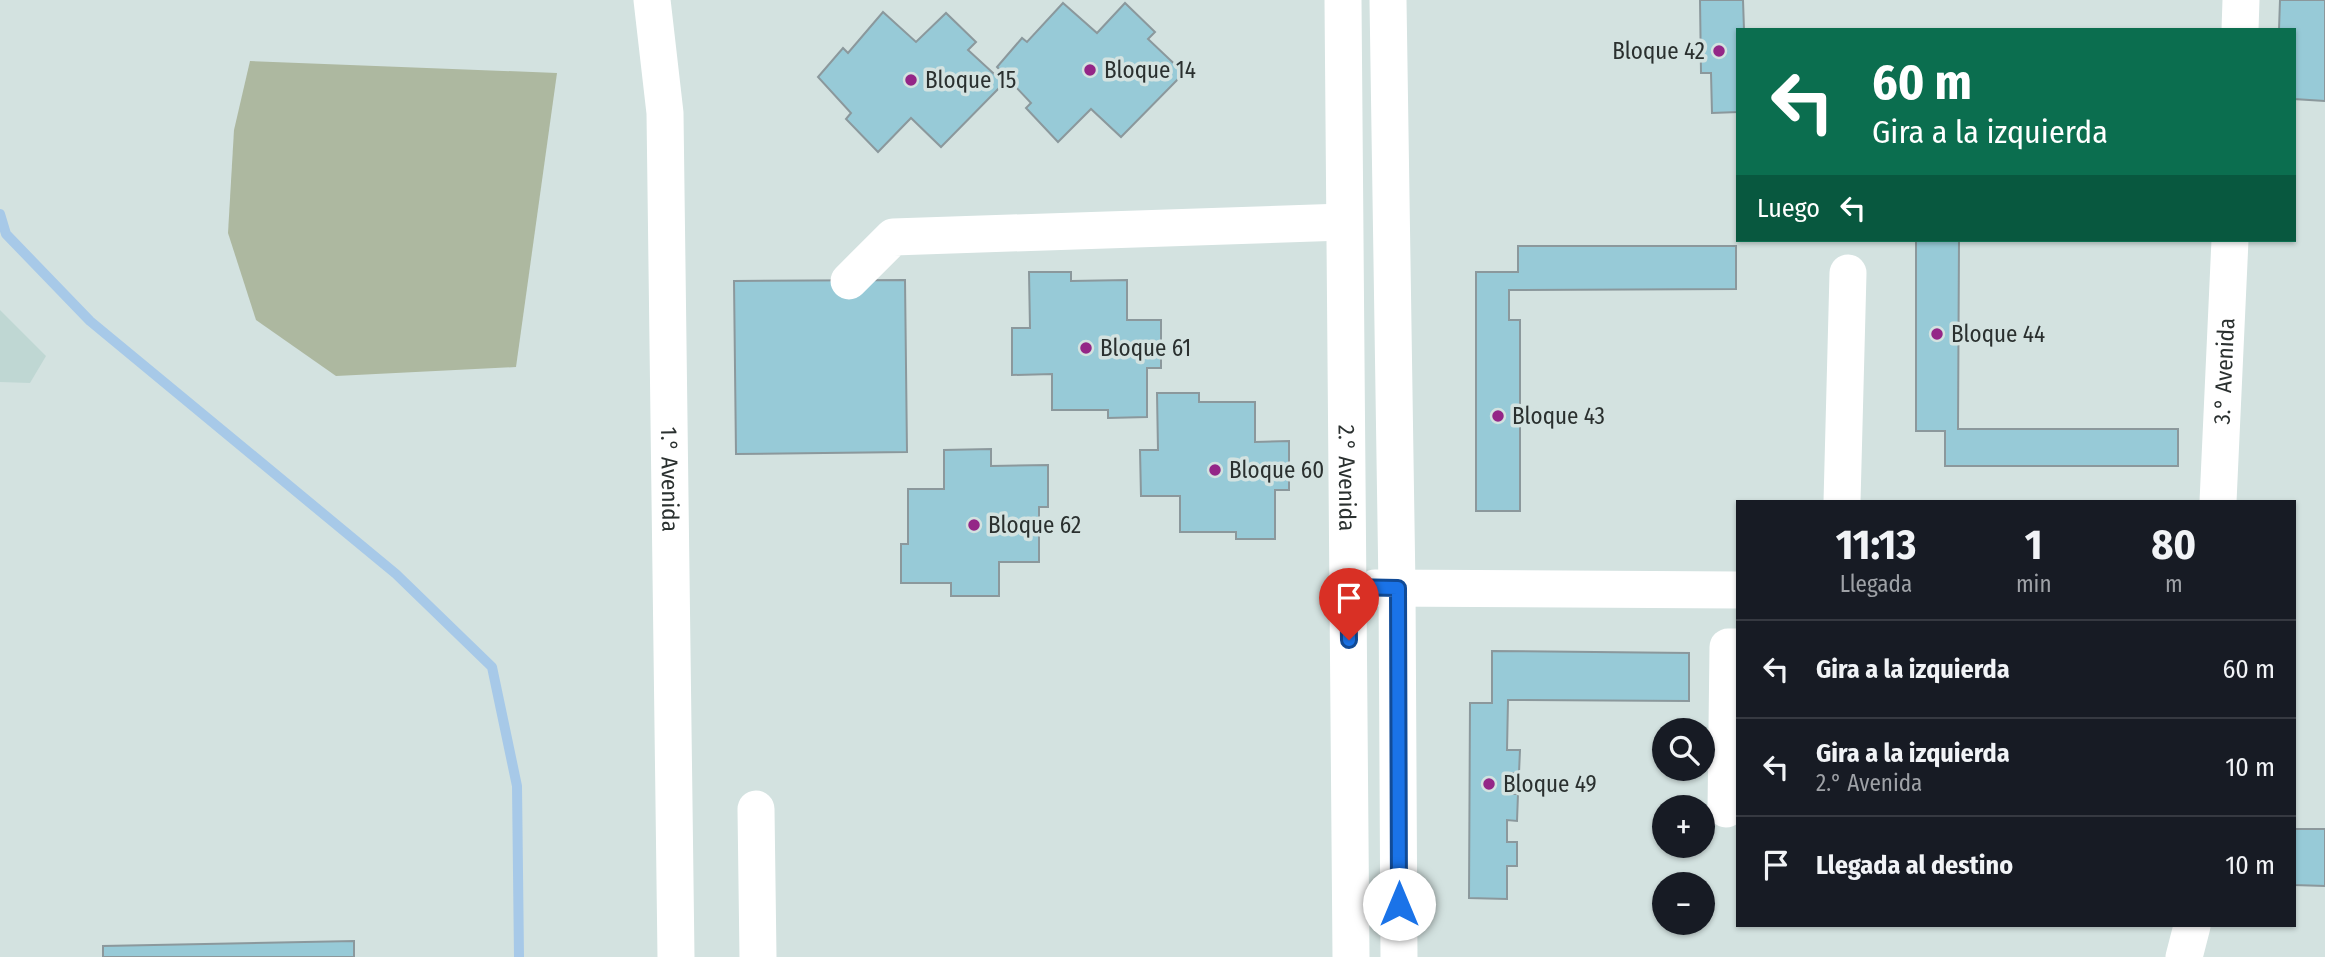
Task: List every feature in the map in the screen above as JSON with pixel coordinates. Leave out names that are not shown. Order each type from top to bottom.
[{"type":"street","name":"1.° Avenida","points":[[652,0],[665,113],[676,957]]},
{"type":"street","name":"2.° Avenida","points":[[1343,0],[1348,587],[1343,956]]},
{"type":"street","points":[[1388,0],[1398,588],[1399,957]]},
{"type":"street","points":[[2240,28],[2241,0]]},
{"type":"street","points":[[849,281],[893,237],[1344,222]]},
{"type":"street","name":"3.° Avenida","points":[[2218,500],[2230,242]]},
{"type":"street","points":[[1842,500],[1848,273]]},
{"type":"street","points":[[1348,587],[1736,590]]},
{"type":"street","points":[[1726,809],[1728,647],[1736,647]]},
{"type":"street","points":[[756,808],[758,957]]},
{"type":"street","points":[[2184,957],[2192,927]]},
{"type":"shaded area","points":[[250,61],[557,73],[516,367],[336,376],[256,320],[228,233],[234,130]]},
{"type":"shaded area","points":[[0,310],[46,356],[30,383],[0,382]]},
{"type":"building","name":"Bloque 42","points":[[1700,0],[1743,0],[1744,28],[1736,28],[1736,112],[1712,113],[1711,73],[1701,73]]},
{"type":"building","points":[[2280,0],[2325,0],[2325,101],[2296,99],[2296,28],[2279,28]]},
{"type":"building","name":"Bloque 14","points":[[1063,3],[1097,33],[1125,3],[1155,32],[1148,39],[1184,73],[1121,137],[1091,109],[1058,142],[1026,108],[1031,103],[997,67],[1022,38],[1027,42]]},
{"type":"building","name":"Bloque 15","points":[[883,12],[916,42],[946,13],[976,42],[968,50],[1004,83],[941,147],[911,118],[878,152],[846,119],[851,113],[818,77],[843,48],[848,53]]},
{"type":"building","name":"Bloque 44","points":[[1916,242],[1959,242],[1958,429],[2178,429],[2178,466],[1945,466],[1945,431],[1916,431]]},
{"type":"building","name":"Bloque 43","points":[[1518,246],[1736,246],[1736,289],[1509,290],[1509,320],[1520,320],[1520,511],[1476,511],[1476,272],[1518,272]]},
{"type":"building","name":"Bloque 61","points":[[1029,272],[1071,272],[1071,281],[1127,280],[1127,320],[1161,320],[1161,368],[1147,368],[1147,417],[1108,418],[1108,410],[1052,410],[1052,374],[1012,375],[1012,328],[1030,328]]},
{"type":"building","points":[[905,280],[907,452],[736,454],[734,281]]},
{"type":"building","name":"Bloque 60","points":[[1157,393],[1199,393],[1199,402],[1255,402],[1255,442],[1289,441],[1289,490],[1275,490],[1275,539],[1236,539],[1236,532],[1180,532],[1180,496],[1141,496],[1140,450],[1158,450]]},
{"type":"building","name":"Bloque 62","points":[[991,449],[991,466],[1048,465],[1048,507],[1039,507],[1039,562],[999,562],[999,596],[951,596],[951,583],[901,583],[901,544],[908,544],[908,489],[944,489],[944,450]]},
{"type":"building","name":"Bloque 49","points":[[1492,651],[1689,653],[1689,701],[1508,700],[1507,750],[1520,750],[1519,773],[1508,773],[1508,794],[1518,794],[1517,821],[1507,820],[1507,842],[1517,842],[1517,866],[1507,866],[1507,899],[1469,898],[1470,703],[1492,703]]},
{"type":"building","points":[[2296,829],[2325,829],[2325,886],[2296,885]]},
{"type":"building","points":[[354,941],[354,957],[103,957],[103,946]]},
{"type":"waterway","points":[[0,214],[6,234],[90,321],[396,574],[492,667],[517,786],[519,957]]},
{"type":"place","name":"Bloque 42","points":[[1719,51]]},
{"type":"place","name":"Bloque 14","points":[[1090,70]]},
{"type":"place","name":"Bloque 15","points":[[911,80]]},
{"type":"place","name":"Bloque 44","points":[[1937,334]]},
{"type":"place","name":"Bloque 61","points":[[1086,348]]},
{"type":"place","name":"Bloque 43","points":[[1498,416]]},
{"type":"place","name":"Bloque 60","points":[[1215,470]]},
{"type":"place","name":"Bloque 62","points":[[974,525]]},
{"type":"place","name":"Bloque 49","points":[[1489,784]]},
{"type":"route","points":[[1349,640],[1348,587],[1398,588],[1399,904]]}]
